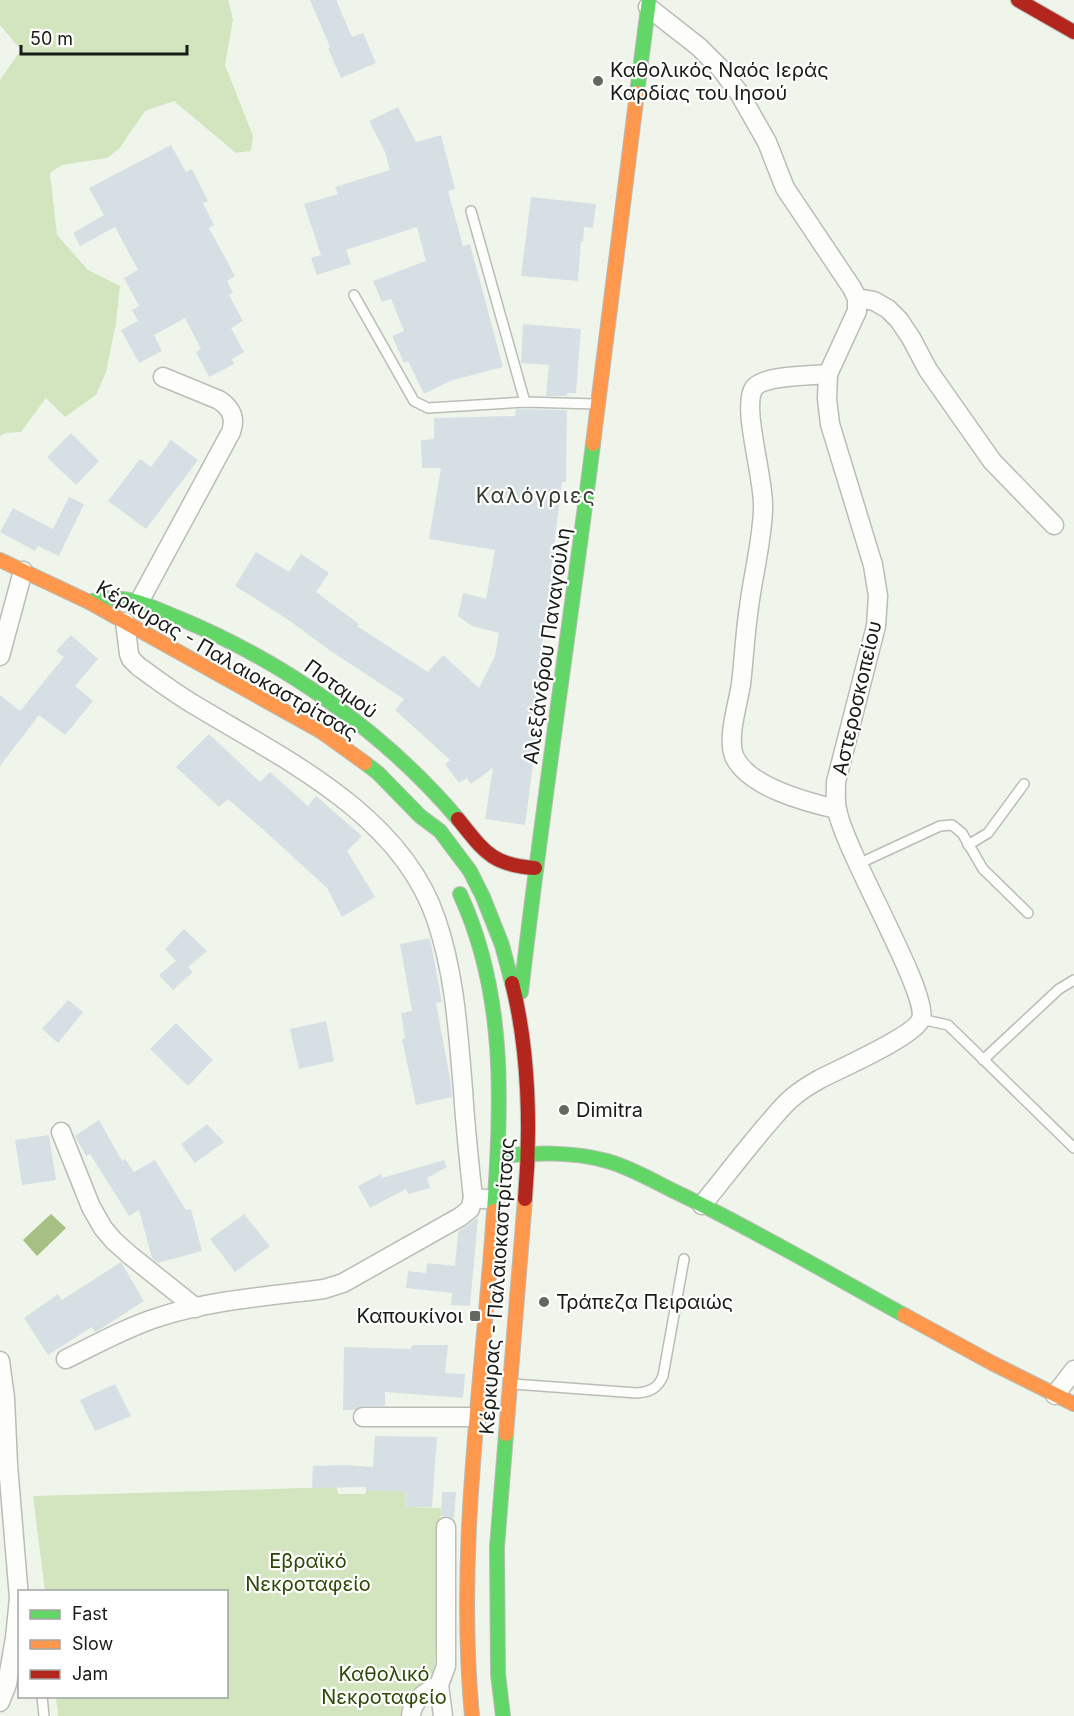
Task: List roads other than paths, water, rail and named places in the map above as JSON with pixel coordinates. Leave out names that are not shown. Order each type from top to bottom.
[{"type":"main road","points":[[1018,0],[1074,32]]},
{"type":"main road","name":"Αλεξάνδρου Παναγούλη","points":[[519,1011],[535,868],[573,605],[649,4]]},
{"type":"main road","name":"Κέρκυρας - Παλαιοκαστρίτσας","points":[[0,560],[89,602],[322,732],[378,773],[420,816],[445,837],[470,871],[483,897],[502,945],[519,1011],[525,1070],[529,1153],[498,1547],[498,1674],[503,1716]]},
{"type":"main road","name":"Ποταμού","points":[[89,602],[118,597],[139,602],[185,620],[288,675],[341,710],[389,748],[425,782],[488,853],[508,864],[535,868]]},
{"type":"main road","name":"Κέρκυρας - Παλαιοκαστρίτσας","points":[[420,816],[429,838]]},
{"type":"main road","name":"Κέρκυρας - Παλαιοκαστρίτσας","points":[[453,879],[466,907],[486,964],[493,1002],[499,1089],[498,1156],[468,1548],[468,1675],[472,1716]]},
{"type":"main road","points":[[498,1156],[529,1153],[577,1155],[608,1161],[634,1171],[702,1205],[992,1363],[1074,1404]]},
{"type":"main road","points":[[446,1578],[467,1581]]},
{"type":"street","points":[[649,4],[699,47],[740,93],[766,142],[785,188],[857,298],[881,305],[898,320],[911,338],[928,370],[992,461],[1054,525]]},
{"type":"street","name":"Αστεροσκοπείου","points":[[857,298],[857,311],[828,374],[827,399],[830,423],[873,565],[878,596],[876,626],[836,782],[836,808],[845,836],[916,989],[922,1012],[921,1019]]},
{"type":"street","points":[[828,374],[770,379],[755,386],[751,393],[750,423],[763,488],[763,509],[732,740],[735,756],[743,769],[764,784],[806,801],[836,808]]},
{"type":"street","points":[[139,602],[233,425],[230,410],[219,400],[163,377]]},
{"type":"street","points":[[0,656],[23,570]]},
{"type":"street","points":[[66,1359],[129,1328],[160,1317],[196,1308],[343,1283],[460,1217],[470,1209],[473,1198],[453,988],[440,932],[419,881],[396,848],[376,828],[323,784],[196,706],[138,666],[129,654],[125,622]]},
{"type":"street","points":[[702,1205],[794,1096],[818,1080],[892,1042],[917,1026],[921,1019]]},
{"type":"street","points":[[61,1132],[91,1207],[103,1228],[131,1256],[196,1308]]},
{"type":"street","points":[[473,1198],[495,1200]]},
{"type":"street","points":[[0,1361],[5,1398],[18,1590]]},
{"type":"street","points":[[1055,1395],[1074,1370]]},
{"type":"street","points":[[363,1417],[478,1417]]},
{"type":"street","points":[[443,1716],[439,1685],[446,1666],[446,1527]]},
{"type":"street","points":[[0,1702],[7,1684],[18,1609]]},
{"type":"street","points":[[411,1716],[411,1710],[416,1701],[424,1693],[439,1685]]},
{"type":"lane","points":[[471,211],[525,402]]},
{"type":"lane","points":[[354,295],[414,401],[428,408],[525,402],[598,404]]},
{"type":"lane","points":[[968,845],[988,832],[1023,784]]},
{"type":"lane","points":[[858,864],[946,824],[958,828],[982,870],[1028,912]]},
{"type":"lane","points":[[983,1060],[1059,989],[1074,980]]},
{"type":"lane","points":[[921,1019],[948,1025],[1074,1148]]},
{"type":"lane","points":[[511,1384],[637,1393],[657,1386],[663,1376],[684,1259]]},
{"type":"lane","points":[[42,1698],[44,1716]]},
{"type":"place","name":"Καθολικός Ναός Ιεράς Καρδίας του Ιησού","points":[[598,81]]},
{"type":"place","name":"Dimitra","points":[[564,1110]]},
{"type":"place","name":"Τράπεζα Πειραιώς","points":[[544,1302]]},
{"type":"place","name":"Καπουκίνοι","points":[[475,1316]]},
{"type":"district","name":"Καλόγριες","points":[[536,496]]},
{"type":"park label","name":"Εβραϊκό Νεκροταφείο","points":[[308,1572]]},
{"type":"park label","name":"Καθολικό Νεκροταφείο","points":[[384,1686]]}]
